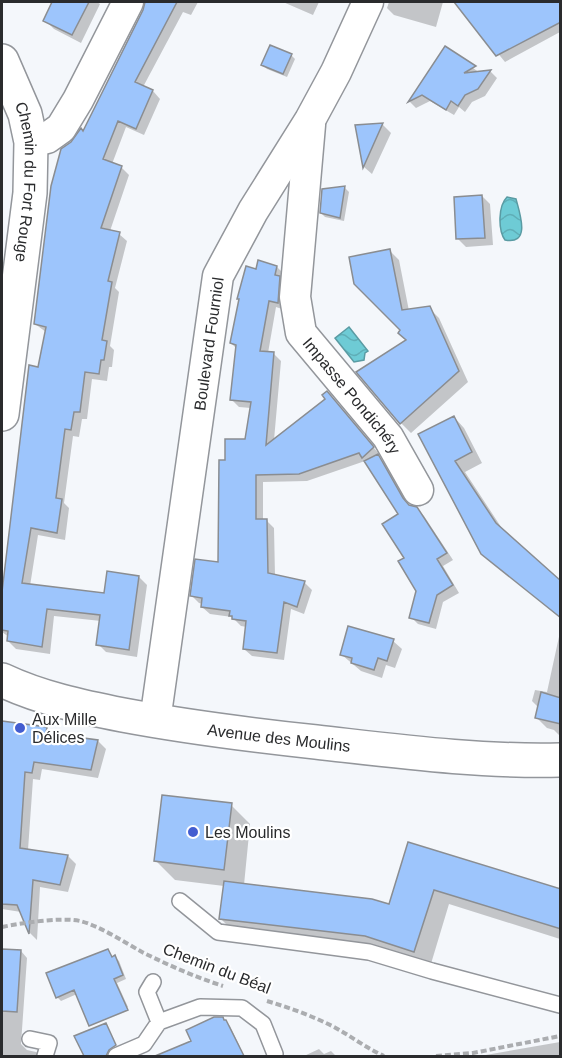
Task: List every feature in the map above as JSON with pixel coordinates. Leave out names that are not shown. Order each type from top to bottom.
[{"type":"main road","name":"Chemin du Fort Rouge","points":[[2,61],[25,114],[30,142],[30,193],[4,375],[2,414]]},
{"type":"main road","name":"Avenue des Moulins","points":[[2,680],[40,696],[155,721],[233,733],[431,755],[559,762]]},
{"type":"street","points":[[30,142],[47,138],[61,129],[128,2]]},
{"type":"street","name":"Boulevard Fourniol","points":[[155,721],[218,276],[253,211],[310,120],[336,72],[368,2]]},
{"type":"street","name":"Impasse Pondichéry","points":[[310,120],[295,297],[301,333],[388,437],[418,490]]},
{"type":"lane","points":[[180,902],[218,932],[369,952],[561,1005]]},
{"type":"lane","points":[[153,982],[147,992],[159,1022]]},
{"type":"lane","points":[[116,1056],[144,1044],[159,1022],[200,1007],[242,1008],[263,1024],[275,1054]]},
{"type":"lane","points":[[30,1039],[49,1043],[45,1056]]},
{"type":"path","name":"Chemin du Béal","points":[[2,927],[31,921],[80,921],[187,973],[229,988]]},
{"type":"path","name":"Chemin du Béal","points":[[263,999],[296,1010],[336,1028],[366,1048],[384,1056]]},
{"type":"path","points":[[436,1056],[473,1053],[561,1036]]},
{"type":"water","points":[[507,197],[516,199],[522,227],[518,238],[513,240],[505,240],[500,224],[502,206]]},
{"type":"water","points":[[349,327],[368,351],[365,353],[364,360],[354,362],[335,338]]},
{"type":"building","points":[[52,2],[89,2],[72,35],[43,21]]},
{"type":"building","points":[[145,2],[177,2],[135,82],[153,90],[136,129],[118,121],[103,159],[122,166],[101,228],[120,232],[108,281],[112,282],[102,340],[107,341],[104,360],[101,360],[99,374],[85,372],[80,412],[74,412],[71,430],[65,429],[56,498],[62,499],[57,533],[31,528],[22,583],[104,593],[107,571],[139,576],[129,650],[96,645],[100,615],[47,609],[42,647],[7,641],[8,631],[2,630],[2,592],[29,365],[38,367],[46,327],[34,324],[51,186],[61,149],[71,142],[81,128],[83,131]]},
{"type":"building","points":[[454,2],[561,2],[561,22],[496,56]]},
{"type":"building","points":[[270,45],[292,54],[283,74],[261,65]]},
{"type":"building","points":[[445,46],[476,66],[464,73],[491,70],[478,89],[465,95],[458,106],[451,101],[446,110],[422,95],[408,102]]},
{"type":"building","points":[[383,123],[363,168],[355,125]]},
{"type":"building","points":[[345,186],[340,218],[320,213],[322,189]]},
{"type":"building","points":[[482,195],[485,238],[456,239],[454,197]]},
{"type":"building","points":[[390,249],[402,310],[430,306],[459,371],[400,424],[356,372],[406,340],[398,333],[400,330],[354,284],[349,257]]},
{"type":"building","points":[[258,260],[277,266],[275,275],[280,276],[278,303],[269,301],[260,351],[274,352],[266,445],[325,399],[322,395],[327,391],[374,447],[362,458],[359,453],[299,474],[256,475],[256,519],[267,519],[268,573],[305,581],[297,607],[284,602],[277,653],[243,649],[246,621],[232,619],[232,616],[229,616],[230,611],[201,607],[202,598],[190,596],[195,559],[218,562],[219,460],[225,460],[225,439],[245,439],[251,402],[230,400],[236,345],[230,343],[239,299],[237,299],[246,266],[256,269]]},
{"type":"building","points":[[454,416],[472,452],[455,461],[496,523],[561,581],[561,618],[481,554],[418,434]]},
{"type":"building","points":[[378,454],[403,498],[409,505],[417,507],[447,553],[437,559],[453,585],[437,595],[429,623],[409,618],[416,591],[398,561],[404,558],[382,524],[398,514],[364,461]]},
{"type":"building","points":[[348,626],[394,639],[387,661],[378,658],[374,670],[351,663],[352,658],[340,655]]},
{"type":"building","points":[[541,692],[561,698],[561,724],[535,718]]},
{"type":"building","points":[[2,721],[47,727],[46,733],[98,740],[91,770],[34,762],[32,773],[25,772],[20,848],[68,855],[60,885],[33,880],[29,934],[17,905],[2,904]]},
{"type":"building","name":"Les Moulins","points":[[162,795],[232,803],[224,870],[154,861]]},
{"type":"building","points":[[408,842],[561,889],[561,929],[434,890],[414,952],[365,936],[219,919],[224,881],[372,899],[389,904]]},
{"type":"building","points":[[2,949],[21,950],[17,1012],[2,1011]]},
{"type":"building","points":[[108,949],[112,957],[115,955],[123,975],[114,979],[128,1010],[89,1026],[74,990],[56,998],[46,973]]},
{"type":"building","points":[[214,1017],[223,1017],[226,1020],[244,1056],[155,1056],[191,1041],[186,1030]]},
{"type":"building","points":[[106,1023],[116,1045],[109,1050],[106,1056],[84,1056],[74,1036]]},
{"type":"place","name":"Aux Mille Délices","points":[[20,728]]},
{"type":"place","name":"Les Moulins","points":[[193,832]]}]
